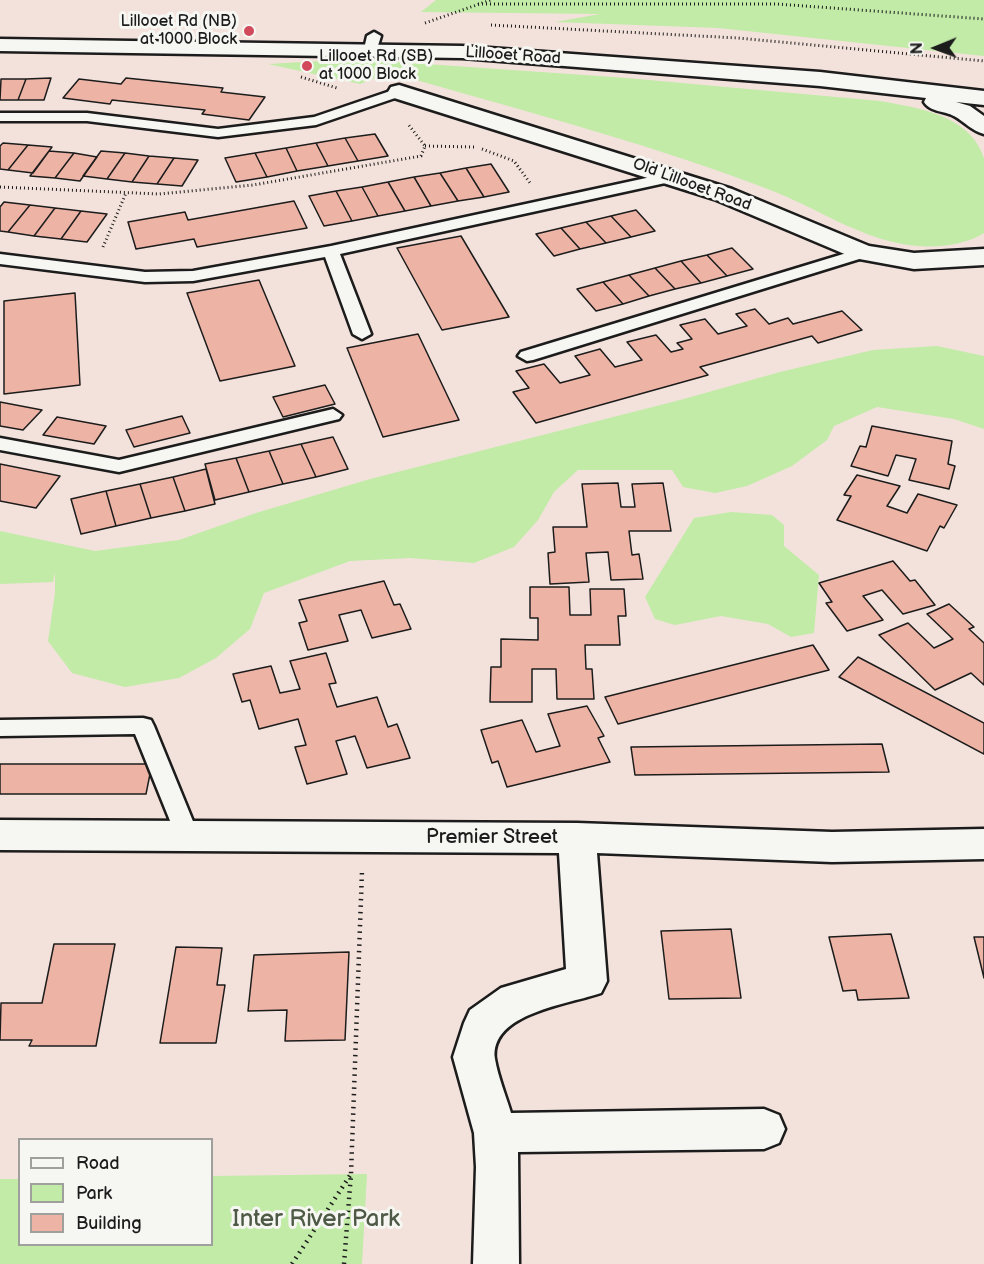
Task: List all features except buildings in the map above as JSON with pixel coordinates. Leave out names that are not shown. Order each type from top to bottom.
[{"type":"street","name":"Lillooet Road","points":[[373,42],[891,87],[984,98]]},
{"type":"street","name":"Lillooet Road","points":[[0,45],[194,49],[373,42],[664,46]]},
{"type":"street","points":[[790,56],[847,61]]},
{"type":"street","points":[[891,87],[962,111],[984,127]]},
{"type":"street","name":"Old Lillooet Road","points":[[389,96],[674,177],[723,194],[863,254],[914,261],[984,257]]},
{"type":"street","name":"Premier Street","points":[[0,835],[577,838],[832,847],[984,844]]},
{"type":"street","points":[[496,1264],[498,1167],[495,1133],[474,1057],[484,1023],[514,1000],[587,981],[577,838]]},
{"type":"street","points":[[495,1133],[764,1130]]},
{"type":"lane","points":[[0,117],[87,117],[218,133],[316,121],[389,96]]},
{"type":"lane","points":[[0,259],[145,277],[193,276],[331,251],[674,177]]},
{"type":"lane","points":[[331,251],[362,334]]},
{"type":"lane","points":[[527,356],[863,254]]},
{"type":"lane","points":[[0,444],[119,466],[333,416]]},
{"type":"lane","points":[[0,728],[143,726],[187,836]]},
{"type":"path","points":[[438,23],[427,23],[491,0]]},
{"type":"path","points":[[478,4],[826,5],[984,20]]},
{"type":"path","points":[[482,25],[706,35],[859,46],[984,61]]},
{"type":"path","points":[[291,75],[389,96]]},
{"type":"path","points":[[404,119],[425,146]]},
{"type":"path","points":[[0,188],[171,193],[316,175],[421,156],[425,146]]},
{"type":"path","points":[[425,146],[472,146],[514,161],[544,205]]},
{"type":"path","points":[[93,270],[126,193]]},
{"type":"path","points":[[344,1264],[351,1174],[363,837]]},
{"type":"path","points":[[292,1264],[351,1174]]},
{"type":"green space","points":[[436,0],[984,0],[984,56],[718,28],[555,22],[600,14],[421,12]]},
{"type":"green space","points":[[354,59],[627,78],[880,101],[926,111],[955,123],[977,143],[984,158],[984,233],[970,240],[943,246],[899,243],[861,232],[773,191],[685,159],[506,105],[386,74],[360,84],[268,64]]},
{"type":"green space","points":[[937,346],[984,356],[984,429],[954,419],[877,407],[834,426],[827,440],[792,466],[747,486],[715,493],[683,487],[672,470],[578,470],[554,492],[538,520],[514,547],[474,563],[410,558],[350,561],[264,593],[250,629],[216,658],[179,678],[125,687],[72,673],[48,641],[55,593],[55,572],[53,582],[0,584],[0,531],[95,551],[179,540],[256,513],[370,479],[680,400],[780,372],[873,350]]},
{"type":"green space","points":[[731,512],[772,515],[784,525],[784,546],[819,575],[814,633],[791,637],[768,624],[721,616],[675,625],[655,619],[645,597],[694,518]]},
{"type":"green space","name":"Inter River Park","points":[[367,1174],[362,1264],[0,1264],[0,1179],[18,1179],[18,1246],[213,1246],[213,1176]]},
{"type":"place","name":"Lillooet Rd (NB) at 1000 Block","points":[[249,31]]},
{"type":"place","name":"Lillooet Rd (SB) at 1000 Block","points":[[307,66]]}]
